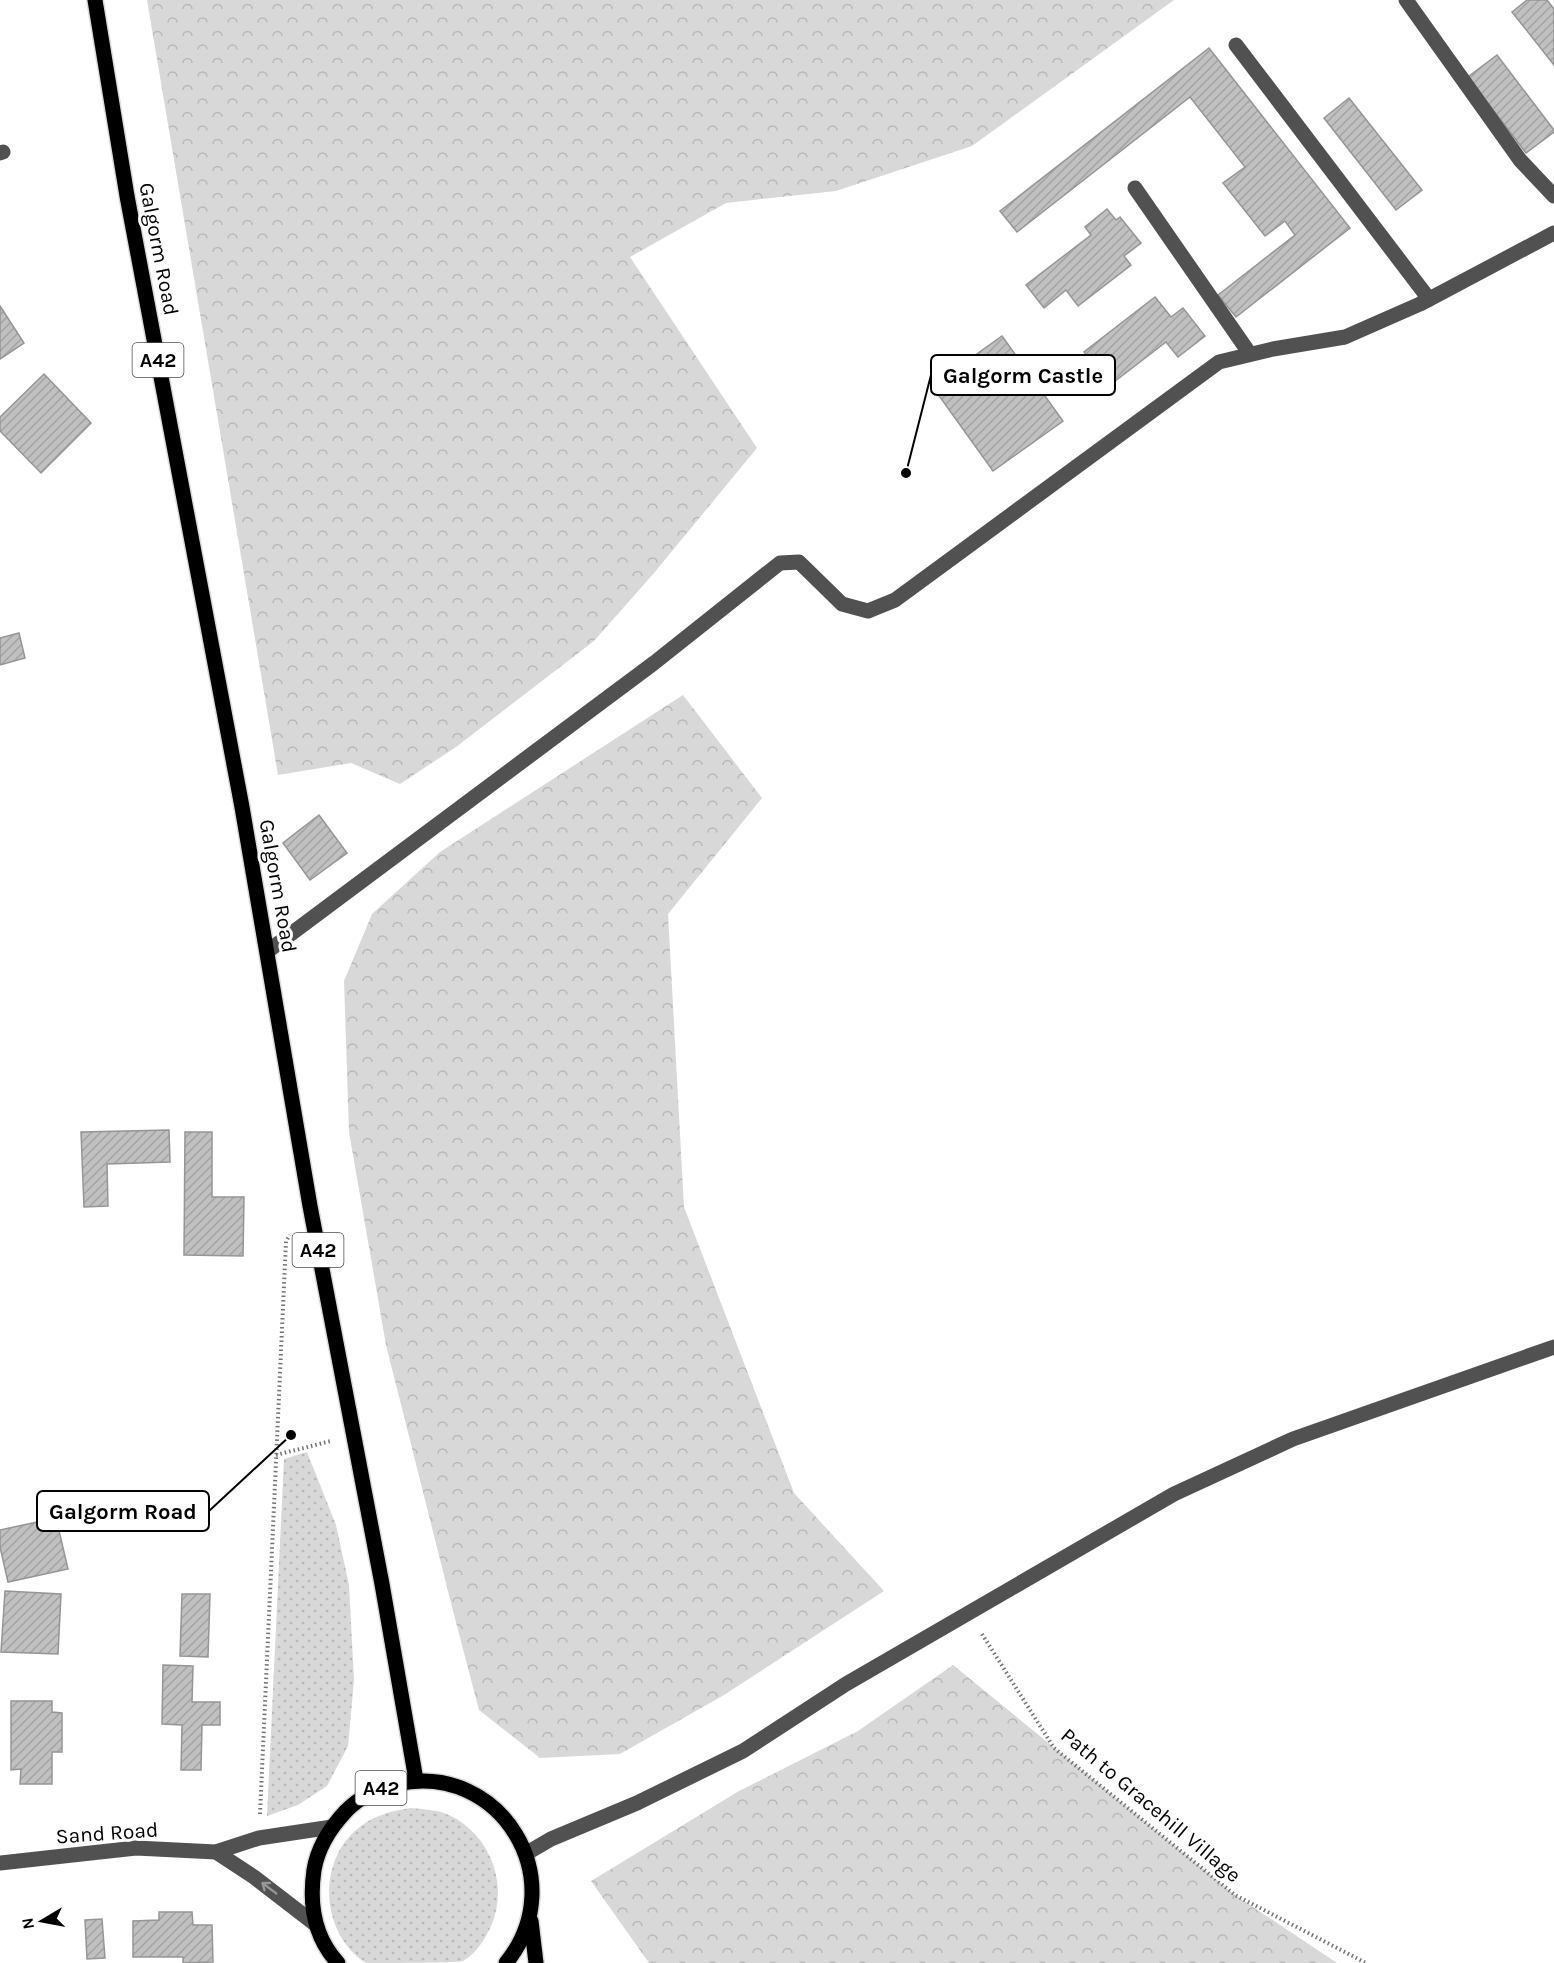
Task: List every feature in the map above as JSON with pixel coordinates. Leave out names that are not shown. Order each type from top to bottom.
[{"type":"main road","name":"Galgorm Road","points":[[95,0],[127,196],[185,495],[268,951],[310,1206],[382,1584],[416,1780]]},
{"type":"main road","name":"A42","points":[[338,1963],[330,1954],[315,1924],[310,1891],[316,1858],[332,1827],[353,1804],[383,1787],[416,1780],[451,1784],[483,1798],[509,1822],[527,1853],[534,1885],[530,1918],[518,1949],[506,1963]]},
{"type":"main road","name":"A42","points":[[530,1918],[536,1963]]},
{"type":"street","points":[[1406,0],[1520,160],[1554,196]]},
{"type":"street","points":[[1236,45],[1429,299]]},
{"type":"street","points":[[1135,188],[1250,354]]},
{"type":"street","points":[[268,951],[654,663],[780,563],[799,562],[842,604],[868,611],[896,600],[1219,362],[1250,354],[1345,337],[1429,299],[1554,233]]},
{"type":"street","points":[[527,1853],[551,1839],[638,1803],[743,1751],[846,1684],[1174,1494],[1293,1439],[1554,1347]]},
{"type":"street","name":"Sand Road","points":[[0,1863],[136,1848],[216,1852],[259,1838],[332,1827]]},
{"type":"street","points":[[216,1852],[254,1877],[315,1924]]},
{"type":"path","points":[[259,1838],[286,1242],[310,1206]]},
{"type":"path","points":[[276,1455],[354,1435]]},
{"type":"path","name":"Path to Gracehill Village","points":[[969,1613],[1054,1748],[1235,1895],[1366,1963]]},
{"type":"green space","points":[[147,0],[1174,0],[972,146],[836,191],[726,203],[630,257],[757,448],[654,573],[594,641],[456,747],[400,784],[351,763],[278,775]]},
{"type":"green space","points":[[683,695],[762,798],[668,914],[684,1207],[794,1493],[884,1591],[724,1695],[620,1754],[540,1758],[479,1710],[452,1607],[386,1345],[349,1132],[344,981],[372,914],[440,852]]},
{"type":"green space","points":[[307,1452],[336,1525],[349,1585],[354,1680],[348,1746],[327,1786],[298,1805],[267,1816],[284,1459]]},
{"type":"green space","points":[[953,1665],[1235,1895],[1337,1963],[649,1963],[591,1881],[739,1791],[858,1731]]},
{"type":"green space","points":[[411,1808],[442,1812],[465,1825],[477,1836],[493,1864],[497,1879],[496,1911],[483,1941],[463,1961],[366,1963],[351,1951],[340,1935],[333,1918],[330,1880],[334,1862],[343,1845],[356,1830],[368,1821]]},
{"type":"building","points":[[1527,0],[1547,0],[1554,9],[1554,65],[1512,12]]},
{"type":"building","points":[[1209,48],[1350,228],[1236,317],[1218,295],[1295,235],[1285,221],[1265,236],[1223,183],[1245,167],[1190,97],[1017,232],[1000,211]]},
{"type":"building","points":[[1497,55],[1554,130],[1526,153],[1468,77]]},
{"type":"building","points":[[1349,98],[1422,190],[1396,210],[1324,118]]},
{"type":"building","points":[[1107,209],[1116,220],[1120,217],[1141,243],[1124,256],[1131,265],[1078,306],[1066,290],[1044,308],[1026,285],[1091,235],[1085,227]]},
{"type":"building","points":[[1155,297],[1171,317],[1183,308],[1205,336],[1178,357],[1166,342],[1110,385],[1084,352]]},
{"type":"building","points":[[0,306],[24,343],[0,359]]},
{"type":"building","points":[[1002,336],[1063,421],[993,471],[932,386]]},
{"type":"building","points":[[44,374],[91,423],[41,473],[0,431],[0,417]]},
{"type":"building","points":[[19,633],[25,658],[0,665],[0,638]]},
{"type":"building","points":[[319,815],[347,853],[310,880],[283,843]]},
{"type":"building","points":[[169,1130],[170,1162],[107,1164],[108,1206],[84,1207],[81,1132]]},
{"type":"building","points":[[185,1132],[212,1132],[212,1197],[244,1197],[243,1256],[184,1255]]},
{"type":"building","points":[[56,1518],[68,1569],[8,1582],[0,1547],[0,1530]]},
{"type":"building","points":[[5,1591],[61,1594],[58,1654],[1,1652]]},
{"type":"building","points":[[182,1594],[210,1594],[208,1657],[180,1656]]},
{"type":"building","points":[[163,1665],[193,1666],[192,1702],[220,1702],[220,1725],[202,1725],[201,1770],[181,1770],[182,1725],[162,1724]]},
{"type":"building","points":[[11,1701],[52,1701],[52,1712],[62,1713],[62,1752],[52,1752],[52,1784],[20,1784],[21,1769],[11,1770]]},
{"type":"building","points":[[159,1912],[192,1912],[193,1925],[212,1925],[213,1962],[183,1963],[183,1957],[133,1957],[133,1921],[159,1920]]},
{"type":"building","points":[[102,1919],[105,1958],[87,1959],[85,1920]]},
{"type":"place","name":"Galgorm Castle","points":[[906,473]]},
{"type":"place","name":"Galgorm Road","points":[[291,1435]]}]
